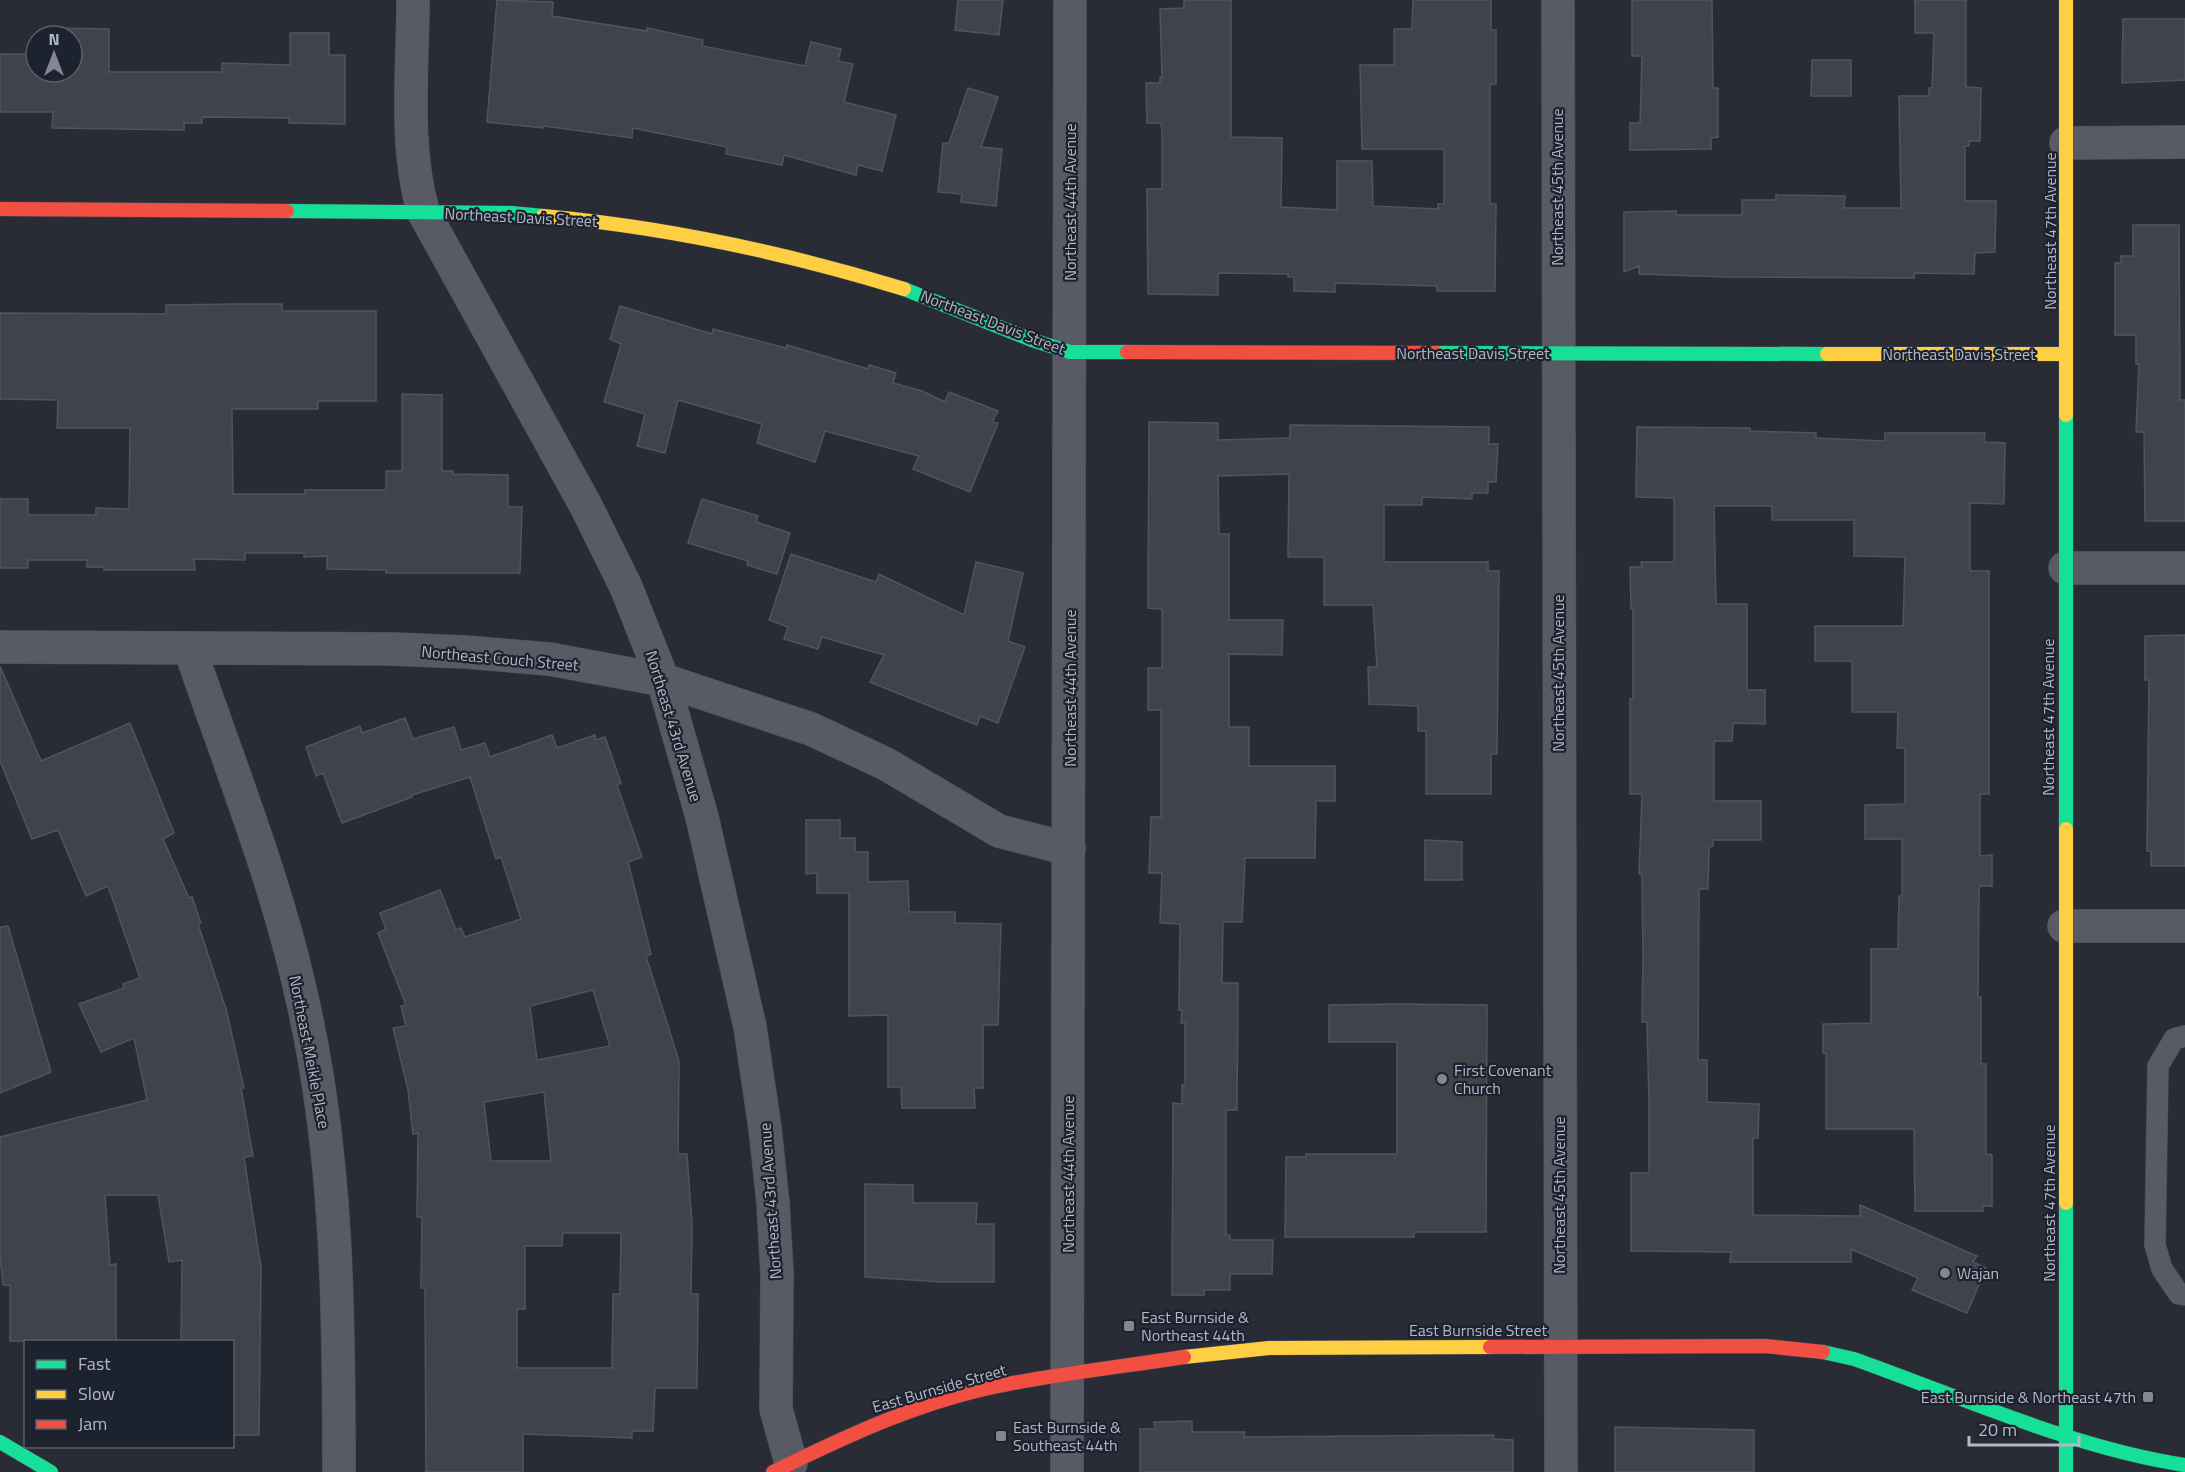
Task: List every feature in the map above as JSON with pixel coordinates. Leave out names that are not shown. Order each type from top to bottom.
[{"type":"street","name":"Northeast 43rd Avenue","points":[[413,0],[412,150],[417,188],[423,211],[586,506],[626,587],[663,680],[702,817],[750,1027],[765,1128],[773,1203],[777,1274],[776,1409],[782,1468]]},
{"type":"street","name":"Northeast 44th Avenue","points":[[1067,1472],[1070,0]]},
{"type":"street","name":"Northeast 45th Avenue","points":[[1558,0],[1561,1472]]},
{"type":"street","name":"Northeast 47th Avenue","points":[[2066,1472],[2064,926],[2067,0]]},
{"type":"street","points":[[2066,143],[2185,142]]},
{"type":"street","name":"Northeast Davis Street","points":[[0,209],[423,211],[511,213],[612,222],[820,263],[916,293],[1032,340],[1070,352],[2066,354]]},
{"type":"street","points":[[2065,568],[2185,568]]},
{"type":"street","name":"Northeast Couch Street","points":[[0,647],[393,649],[465,652],[549,659],[663,680],[811,729],[886,764],[999,831],[1069,849]]},
{"type":"street","name":"Northeast Meikle Place","points":[[190,649],[281,916],[302,998],[319,1080],[336,1242],[339,1472]]},
{"type":"street","points":[[2064,926],[2185,926]]},
{"type":"street","name":"East Burnside Street","points":[[782,1468],[857,1430],[914,1409],[1007,1384],[1207,1354],[1269,1348],[1559,1346],[1765,1346],[1816,1351],[1864,1363],[2066,1435],[2152,1460],[2185,1465]]},
{"type":"street","points":[[0,1442],[51,1472]]},
{"type":"lane","points":[[2185,1036],[2174,1039],[2158,1066],[2155,1245],[2162,1269],[2179,1294],[2185,1295]]},
{"type":"building","points":[[497,0],[553,2],[552,16],[647,31],[647,28],[703,40],[702,46],[805,66],[811,42],[841,49],[838,61],[853,64],[844,102],[896,115],[882,171],[858,165],[856,175],[784,155],[782,165],[726,154],[727,147],[633,128],[632,138],[544,126],[543,128],[487,122]]},
{"type":"building","points":[[958,0],[1003,0],[999,35],[955,30]]},
{"type":"building","points":[[1184,0],[1231,0],[1231,137],[1282,138],[1281,207],[1337,210],[1337,161],[1372,161],[1373,206],[1438,209],[1438,204],[1444,204],[1444,149],[1362,149],[1360,65],[1394,65],[1394,29],[1412,29],[1413,0],[1491,0],[1491,30],[1496,30],[1496,84],[1490,84],[1490,204],[1496,204],[1495,291],[1437,291],[1437,286],[1335,283],[1335,292],[1294,291],[1294,277],[1288,277],[1288,274],[1218,273],[1218,295],[1148,294],[1147,189],[1162,189],[1162,131],[1161,123],[1147,123],[1146,83],[1160,83],[1160,77],[1162,77],[1160,9],[1184,8]]},
{"type":"building","points":[[1632,0],[1712,0],[1713,88],[1718,88],[1718,137],[1711,138],[1711,149],[1630,150],[1630,123],[1640,123],[1642,56],[1632,56]]},
{"type":"building","points":[[1915,0],[1966,0],[1966,87],[1981,88],[1980,141],[1969,141],[1969,146],[1965,146],[1965,201],[1996,201],[1995,252],[1975,253],[1974,274],[1914,273],[1914,278],[1726,277],[1639,274],[1639,266],[1624,272],[1624,212],[1676,211],[1676,215],[1742,215],[1742,200],[1776,200],[1776,195],[1845,196],[1844,208],[1901,208],[1899,96],[1929,96],[1929,88],[1932,88],[1934,33],[1915,33]]},
{"type":"building","points":[[2123,19],[2185,19],[2185,80],[2122,83]]},
{"type":"building","points":[[84,29],[109,29],[109,72],[222,72],[222,63],[290,65],[290,33],[329,33],[329,55],[345,55],[345,124],[289,123],[289,118],[202,117],[202,123],[184,123],[184,130],[52,128],[53,112],[0,112],[0,54],[24,54],[24,84],[84,84]]},
{"type":"building","points":[[1812,60],[1851,60],[1851,96],[1811,96]]},
{"type":"building","points":[[968,88],[998,97],[981,147],[1002,149],[996,206],[961,202],[962,194],[938,192],[943,143],[949,143]]},
{"type":"building","points":[[2133,225],[2179,225],[2180,400],[2185,400],[2185,521],[2145,521],[2144,432],[2136,432],[2139,364],[2136,364],[2136,335],[2115,335],[2115,263],[2121,263],[2121,256],[2133,256]]},
{"type":"building","points":[[282,304],[282,311],[376,311],[376,401],[318,401],[318,409],[232,409],[233,494],[305,494],[305,490],[386,490],[386,471],[402,471],[402,394],[442,395],[442,471],[453,471],[453,474],[508,475],[508,507],[522,507],[520,573],[386,573],[386,570],[327,569],[327,556],[304,557],[304,553],[245,553],[245,560],[194,559],[195,570],[104,570],[104,567],[87,567],[87,560],[28,560],[28,568],[0,568],[0,499],[28,499],[28,515],[96,515],[96,508],[129,509],[130,428],[57,428],[58,400],[0,399],[0,313],[166,314],[166,305]]},
{"type":"building","points":[[620,306],[712,334],[713,329],[786,348],[787,345],[868,369],[869,365],[896,373],[893,383],[922,391],[945,402],[949,392],[998,411],[992,422],[998,423],[970,492],[913,469],[919,456],[825,431],[815,462],[757,443],[762,424],[678,400],[665,453],[637,446],[645,414],[604,402],[621,344],[610,339]]},
{"type":"building","points":[[1149,422],[1218,423],[1218,440],[1290,438],[1290,425],[1489,427],[1489,444],[1498,444],[1496,482],[1488,482],[1488,493],[1472,493],[1472,499],[1422,497],[1422,505],[1384,505],[1384,562],[1488,562],[1488,571],[1499,571],[1497,754],[1491,754],[1491,794],[1426,794],[1426,731],[1418,731],[1418,706],[1369,704],[1368,667],[1377,667],[1373,605],[1324,605],[1324,557],[1288,557],[1289,474],[1218,476],[1219,534],[1229,534],[1229,620],[1283,620],[1282,655],[1229,654],[1229,727],[1249,727],[1249,766],[1335,766],[1335,801],[1316,801],[1315,858],[1245,858],[1242,922],[1223,922],[1222,983],[1238,983],[1237,1110],[1226,1110],[1226,1235],[1230,1235],[1230,1240],[1273,1240],[1272,1274],[1230,1274],[1230,1290],[1204,1290],[1204,1295],[1172,1295],[1173,1103],[1182,1104],[1182,1085],[1185,1085],[1185,1023],[1181,1023],[1182,1010],[1179,1010],[1180,924],[1160,923],[1162,873],[1149,873],[1151,817],[1161,817],[1161,710],[1148,710],[1148,668],[1162,668],[1162,609],[1148,608]]},
{"type":"building","points":[[1637,427],[1750,428],[1750,431],[1816,433],[1816,438],[1885,441],[1885,433],[1985,433],[1984,442],[2005,443],[2004,504],[1970,503],[1970,571],[1989,571],[1989,794],[1980,794],[1980,856],[1992,855],[1992,886],[1980,886],[1979,890],[1978,997],[1981,997],[1981,1064],[1986,1064],[1986,1154],[1992,1155],[1992,1206],[1983,1206],[1983,1211],[1915,1211],[1914,1129],[1826,1129],[1826,1053],[1823,1053],[1823,1024],[1871,1023],[1871,949],[1898,949],[1899,896],[1902,896],[1902,839],[1865,839],[1865,805],[1905,804],[1905,748],[1897,748],[1898,712],[1852,712],[1852,661],[1815,661],[1815,626],[1903,626],[1905,557],[1854,556],[1854,520],[1772,520],[1772,506],[1714,506],[1716,604],[1747,604],[1747,690],[1765,690],[1765,724],[1733,723],[1732,741],[1714,741],[1714,801],[1761,801],[1761,840],[1713,840],[1713,846],[1709,847],[1708,889],[1699,889],[1698,1060],[1707,1060],[1707,1102],[1759,1104],[1758,1138],[1753,1138],[1753,1215],[1860,1216],[1860,1205],[1977,1256],[1973,1262],[1986,1268],[1967,1313],[1912,1290],[1918,1278],[1851,1249],[1851,1262],[1730,1262],[1731,1252],[1631,1251],[1631,1173],[1649,1173],[1649,1103],[1647,1022],[1642,1022],[1642,874],[1639,874],[1642,794],[1630,794],[1633,609],[1631,609],[1630,567],[1642,567],[1641,562],[1674,562],[1674,498],[1636,497]]},
{"type":"building","points":[[702,499],[758,516],[756,522],[790,533],[777,574],[747,565],[748,561],[688,543]]},
{"type":"building","points":[[791,554],[876,582],[879,574],[964,615],[976,562],[1023,573],[1008,641],[1025,647],[998,723],[980,716],[977,725],[870,682],[884,655],[822,637],[818,649],[784,639],[788,627],[769,620]]},
{"type":"building","points":[[2185,635],[2185,866],[2151,866],[2151,851],[2147,851],[2149,680],[2145,680],[2145,636]]},
{"type":"building","points":[[0,666],[41,761],[130,723],[174,833],[163,839],[189,898],[192,897],[201,923],[198,924],[226,1009],[244,1088],[241,1088],[253,1156],[244,1157],[261,1268],[259,1435],[234,1435],[234,1340],[181,1340],[182,1260],[169,1262],[158,1195],[105,1195],[110,1265],[116,1264],[116,1340],[10,1341],[10,1285],[3,1285],[0,1257],[0,1137],[147,1100],[134,1038],[101,1052],[79,1004],[124,988],[123,984],[140,978],[108,886],[86,896],[58,830],[32,839],[0,761]]},
{"type":"building","points":[[405,718],[413,739],[454,727],[461,750],[485,743],[490,757],[552,735],[557,748],[595,735],[596,740],[605,737],[621,783],[617,785],[642,857],[628,862],[651,954],[646,956],[679,1061],[678,1154],[687,1154],[692,1224],[691,1294],[698,1294],[697,1388],[655,1388],[653,1431],[632,1431],[632,1438],[523,1434],[523,1472],[426,1472],[425,1288],[421,1288],[422,1217],[417,1217],[418,1133],[413,1134],[408,1090],[393,1028],[406,1026],[401,1006],[406,1005],[378,933],[386,929],[380,913],[440,890],[456,930],[461,928],[465,937],[521,919],[501,857],[496,859],[470,777],[412,795],[412,797],[342,823],[323,773],[316,776],[306,747],[360,726],[362,733]],"holes":[[[593,990],[610,1046],[537,1060],[530,1006]],[[544,1092],[551,1161],[491,1161],[484,1102]],[[563,1233],[621,1233],[620,1294],[613,1294],[612,1368],[517,1368],[517,1309],[525,1309],[525,1246],[562,1246]]]},
{"type":"building","points":[[806,820],[840,820],[840,838],[855,838],[855,852],[868,852],[868,882],[908,881],[909,912],[955,912],[955,923],[1001,924],[998,1025],[983,1025],[983,1088],[974,1088],[975,1108],[902,1108],[901,1087],[888,1087],[888,1015],[849,1016],[849,893],[817,893],[817,873],[806,874]]},
{"type":"building","points":[[1425,840],[1462,842],[1462,880],[1425,880]]},
{"type":"building","points":[[8,926],[51,1072],[0,1093],[0,927]]},
{"type":"building","name":"First Covenant Church","points":[[1329,1005],[1487,1005],[1486,1232],[1414,1232],[1414,1237],[1285,1237],[1286,1157],[1306,1157],[1306,1154],[1397,1154],[1397,1042],[1329,1042]]},
{"type":"building","points":[[865,1184],[913,1185],[913,1203],[977,1203],[976,1224],[994,1224],[994,1282],[942,1282],[865,1277]]},
{"type":"building","points":[[1192,1421],[1192,1432],[1245,1432],[1244,1437],[1494,1435],[1493,1439],[1513,1440],[1513,1472],[1140,1472],[1140,1429],[1155,1429],[1154,1422]]},
{"type":"building","points":[[1615,1427],[1754,1430],[1754,1472],[1615,1472]]},
{"type":"traffic: fast","points":[[287,211],[511,213],[543,216]]},
{"type":"traffic: fast","points":[[904,289],[1032,340],[1070,352],[1127,352]]},
{"type":"traffic: fast","points":[[1436,353],[1827,354]]},
{"type":"traffic: fast","points":[[2066,415],[2066,829]]},
{"type":"traffic: fast","points":[[2066,1203],[2066,1472]]},
{"type":"traffic: fast","points":[[1823,1352],[1854,1359],[2060,1434],[2102,1447],[2185,1465]]},
{"type":"traffic: fast","points":[[0,1442],[51,1472]]},
{"type":"traffic: slow","points":[[2066,0],[2066,415]]},
{"type":"traffic: slow","points":[[543,216],[634,227],[725,243],[815,264],[904,289]]},
{"type":"traffic: slow","points":[[1827,354],[2066,354]]},
{"type":"traffic: slow","points":[[2066,829],[2066,1203]]},
{"type":"traffic: slow","points":[[1184,1357],[1269,1348],[1490,1347]]},
{"type":"traffic: jam","points":[[0,209],[287,211]]},
{"type":"traffic: jam","points":[[1127,352],[1436,353]]},
{"type":"traffic: jam","points":[[1490,1347],[1765,1346],[1823,1352]]},
{"type":"traffic: jam","points":[[773,1472],[858,1432],[947,1399],[1030,1380],[1184,1357]]},
{"type":"place","name":"First Covenant Church","points":[[1442,1079]]},
{"type":"place","name":"Wajan","points":[[1945,1273]]},
{"type":"place","name":"East Burnside & Northeast 44th","points":[[1129,1326]]},
{"type":"place","name":"East Burnside & Northeast 47th","points":[[2148,1397]]},
{"type":"place","name":"East Burnside & Southeast 44th","points":[[1001,1436]]}]
